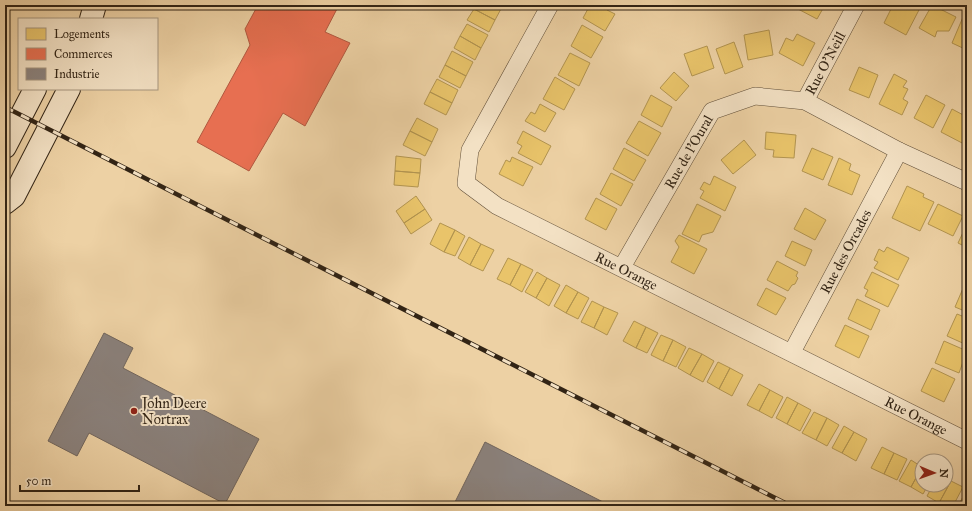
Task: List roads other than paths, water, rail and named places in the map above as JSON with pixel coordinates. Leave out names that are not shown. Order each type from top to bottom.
[{"type":"main road","points":[[5,147],[34,90]]},
{"type":"main road","points":[[5,203],[14,196],[68,90]]},
{"type":"street","name":"Rue Orange","points":[[550,5],[470,150],[466,182],[498,206],[966,438]]},
{"type":"street","name":"Rue O'Neill","points":[[805,101],[856,5]]},
{"type":"street","name":"Rue de l'Oural","points":[[622,267],[712,111],[755,96],[805,101],[899,151],[967,182]]},
{"type":"street","name":"Rue des Orcades","points":[[792,352],[899,151]]},
{"type":"railway","points":[[5,107],[791,506]]},
{"type":"place","name":"John Deere Nortrax","points":[[134,411]]}]
